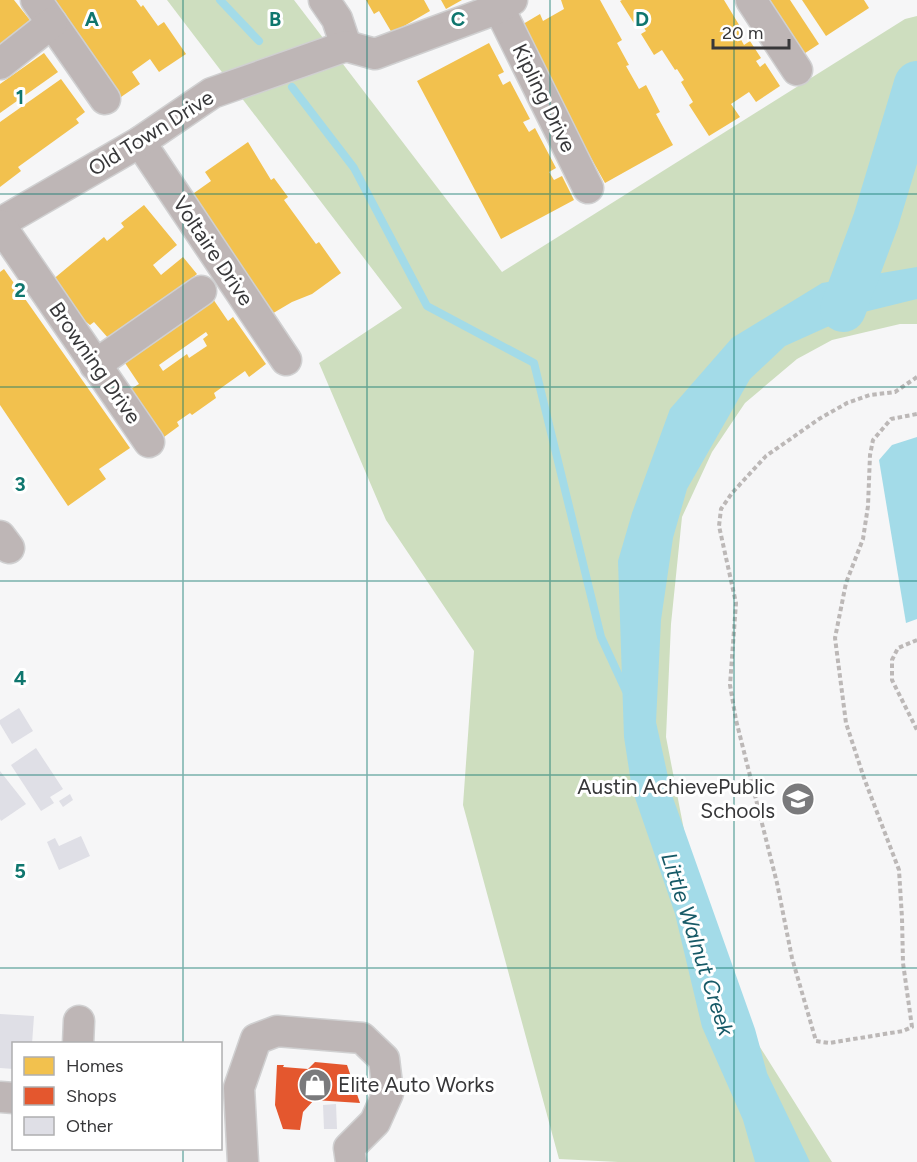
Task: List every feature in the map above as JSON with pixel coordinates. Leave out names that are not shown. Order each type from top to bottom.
[{"type":"street","points":[[324,0],[338,19],[346,46],[375,54],[502,3]]},
{"type":"street","points":[[751,0],[797,70]]},
{"type":"street","name":"Kipling Drive","points":[[502,3],[588,188]]},
{"type":"street","points":[[0,64],[44,12],[105,99]]},
{"type":"street","name":"Old Town Drive","points":[[0,224],[140,142],[212,93],[346,46]]},
{"type":"street","name":"Voltaire Drive","points":[[140,142],[285,360]]},
{"type":"street","name":"Browning Drive","points":[[0,224],[149,442]]},
{"type":"street","points":[[95,365],[201,291]]},
{"type":"street","points":[[243,1162],[239,1088],[256,1039],[277,1031],[362,1038],[384,1059],[388,1093],[375,1122],[349,1148],[351,1162]]},
{"type":"path","points":[[917,377],[895,392],[870,395],[847,403],[819,419],[766,456],[732,493],[721,509],[719,526],[736,603],[730,685],[736,720],[777,883],[792,958],[816,1041],[829,1043],[903,1031],[912,1026],[903,963],[903,918],[898,870],[846,723],[836,638],[846,583],[863,539],[873,440],[891,419],[917,414]]},
{"type":"path","points":[[917,640],[898,648],[892,660],[892,680],[917,730]]},
{"type":"green space","points":[[167,0],[294,0],[502,272],[905,19],[917,16],[917,324],[900,324],[832,340],[797,359],[745,403],[712,452],[682,517],[671,624],[666,737],[690,861],[753,1036],[832,1162],[618,1162],[559,1159],[463,805],[474,651],[386,520],[319,363],[402,308]]},
{"type":"water","name":"Little Walnut Creek","points":[[917,267],[917,299],[856,314],[785,346],[750,379],[687,489],[673,538],[661,620],[656,722],[672,795],[755,1029],[767,1073],[810,1162],[755,1162],[743,1120],[702,1027],[675,914],[632,789],[624,737],[618,561],[632,513],[670,409],[732,338],[822,283]]},
{"type":"water","points":[[917,437],[917,619],[906,623],[879,460],[892,445]]},
{"type":"building: Homes","points":[[0,0],[14,0],[33,24],[0,49]]},
{"type":"building: Homes","points":[[55,0],[136,0],[141,7],[143,5],[158,26],[164,22],[186,54],[159,72],[150,59],[132,72],[140,84],[121,97]]},
{"type":"building: Homes","points":[[366,0],[424,0],[430,11],[392,33],[379,11],[374,14]]},
{"type":"building: Homes","points":[[441,0],[462,0],[446,9]]},
{"type":"building: Homes","points":[[561,0],[600,0],[622,40],[617,43],[629,65],[626,66],[639,89],[646,85],[660,112],[656,114],[673,145],[605,183],[518,27],[540,14],[543,21],[564,9]]},
{"type":"building: Homes","points":[[724,0],[744,33],[739,36],[744,45],[750,41],[761,58],[756,61],[760,67],[765,63],[780,86],[756,102],[749,92],[731,104],[740,117],[709,136],[689,105],[693,102],[681,82],[684,80],[677,69],[675,70],[662,50],[654,55],[641,34],[646,31],[642,25],[637,28],[620,1]]},
{"type":"building: Homes","points":[[762,0],[790,0],[819,44],[799,57]]},
{"type":"building: Homes","points":[[802,0],[864,0],[869,8],[826,36]]},
{"type":"building: Homes","points":[[489,43],[504,72],[498,75],[503,85],[510,81],[530,119],[523,122],[529,132],[535,128],[556,168],[549,172],[554,180],[562,176],[574,200],[501,239],[417,81]]},
{"type":"building: Homes","points":[[44,53],[58,72],[0,113],[0,84]]},
{"type":"building: Homes","points":[[61,79],[85,112],[76,119],[79,123],[18,167],[21,171],[0,187],[0,122]]},
{"type":"building: Homes","points":[[248,142],[271,180],[274,178],[288,197],[284,200],[316,244],[319,242],[341,273],[312,294],[270,315],[187,198],[211,181],[205,172]]},
{"type":"building: Homes","points":[[144,205],[177,245],[153,265],[161,275],[183,257],[197,274],[154,309],[152,306],[109,339],[94,322],[90,325],[84,320],[51,281],[104,237],[107,241],[124,227],[121,223]]},
{"type":"building: Homes","points":[[4,269],[130,448],[99,469],[106,479],[68,506],[0,405],[0,272]]},
{"type":"building: Homes","points":[[213,299],[228,321],[233,317],[266,364],[249,377],[245,371],[214,393],[216,398],[192,415],[190,413],[177,422],[179,426],[164,437],[131,389],[139,384],[123,360]],"holes":[[[206,332],[208,335],[203,339],[207,346],[189,358],[187,354],[163,371],[159,365]]]},
{"type":"building: Shops","name":"Elite Auto Works","points":[[315,1062],[347,1065],[360,1103],[314,1100],[303,1112],[300,1130],[283,1129],[275,1105],[277,1065],[308,1069]]},
{"type":"building: Other","points":[[19,708],[33,731],[12,744],[0,720]]},
{"type":"building: Other","points":[[36,748],[63,789],[50,797],[54,803],[41,811],[11,765]]},
{"type":"building: Other","points":[[0,771],[26,804],[1,821],[0,819]]},
{"type":"building: Other","points":[[70,794],[73,800],[63,807],[59,801]]},
{"type":"building: Other","points":[[81,836],[90,856],[59,870],[47,842],[55,838],[59,846]]},
{"type":"building: Other","points":[[0,1014],[34,1016],[32,1042],[12,1042],[12,1069],[0,1068]]},
{"type":"building: Other","points":[[336,1104],[337,1129],[324,1129],[323,1105]]},
{"type":"waterway","points":[[220,0],[259,41]]},
{"type":"waterway","points":[[843,309],[876,220],[917,84]]},
{"type":"waterway","points":[[292,87],[354,168],[427,306],[534,363],[601,637],[626,691]]},
{"type":"place","name":"Austin AchievePublic Schools","points":[[798,799]]},
{"type":"place","name":"Elite Auto Works","points":[[315,1085]]}]
